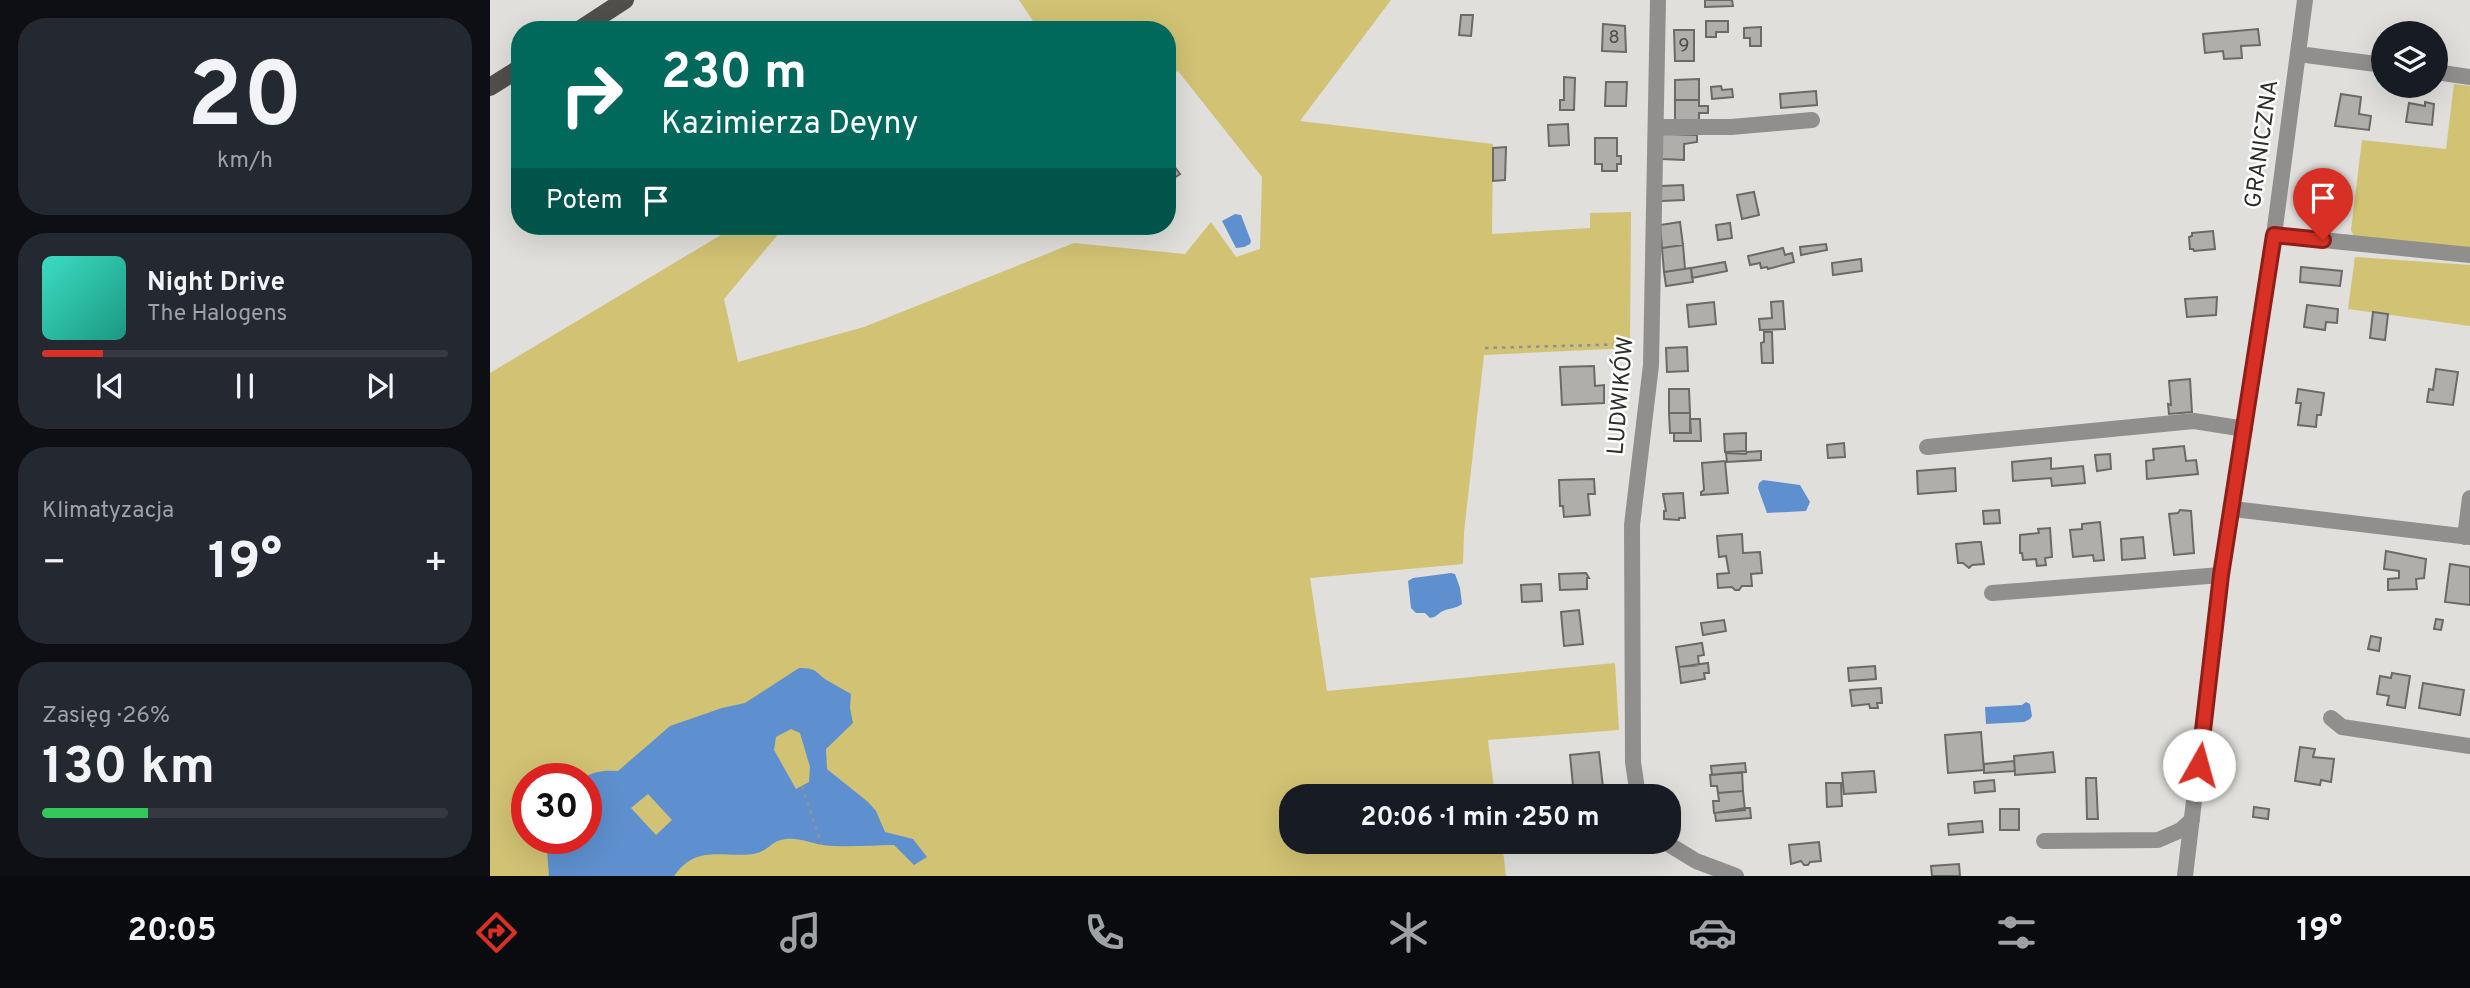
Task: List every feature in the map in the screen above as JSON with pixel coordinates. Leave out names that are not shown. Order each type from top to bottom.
[{"type":"main road","points":[[593,21],[625,0]]},
{"type":"main road","points":[[490,87],[511,74]]},
{"type":"street","name":"LUDWIKÓW","points":[[1636,784],[1633,762],[1632,525],[1651,365],[1658,0]]},
{"type":"street","name":"GRANICZNA","points":[[2185,876],[2221,575],[2274,235],[2305,0]]},
{"type":"street","points":[[2298,54],[2371,63]]},
{"type":"street","points":[[2448,74],[2470,77]]},
{"type":"street","points":[[1656,127],[1731,127],[1812,120]]},
{"type":"street","points":[[2274,235],[2470,255]]},
{"type":"street","points":[[1927,447],[2193,421],[2245,429]]},
{"type":"street","points":[[2233,509],[2468,537],[2470,498]]},
{"type":"street","points":[[1992,593],[2221,575]]},
{"type":"street","points":[[2331,718],[2342,727],[2470,746]]},
{"type":"street","points":[[2158,840],[2181,830],[2192,820]]},
{"type":"street","points":[[2044,841],[2158,840],[2177,844],[2188,855]]},
{"type":"street","points":[[1681,852],[1696,861],[1736,876]]},
{"type":"path","points":[[1485,348],[1651,343]]},
{"type":"path","points":[[802,786],[821,844]]},
{"type":"shaded area","points":[[1019,0],[1391,0],[1300,121],[1493,144],[1492,234],[1590,228],[1590,213],[1631,212],[1630,348],[1484,355],[1464,532],[1463,564],[1310,578],[1327,691],[1615,663],[1619,730],[1488,740],[1494,784],[1279,784],[1279,854],[1503,854],[1506,876],[490,876],[490,373],[721,235],[777,235],[724,299],[738,362],[864,327],[1074,243],[1185,254],[1211,222],[1236,257],[1260,249],[1262,177],[1178,71],[1176,72],[1176,21],[1033,21]]},
{"type":"shaded area","points":[[2454,84],[2470,86],[2470,249],[2354,237],[2351,230],[2362,140],[2446,149]]},
{"type":"shaded area","points":[[2355,257],[2470,265],[2470,326],[2348,309]]},
{"type":"water","points":[[1235,214],[1241,215],[1251,241],[1244,247],[1236,248],[1222,221]]},
{"type":"water","points":[[1763,480],[1800,485],[1810,502],[1806,511],[1767,513],[1758,488]]},
{"type":"water","points":[[1455,574],[1460,588],[1462,604],[1430,618],[1411,608],[1408,581]]},
{"type":"water","points":[[799,668],[814,670],[851,694],[853,723],[826,749],[827,769],[868,802],[876,811],[885,832],[913,839],[927,857],[914,865],[894,845],[832,846],[787,839],[753,854],[701,856],[683,866],[674,876],[549,876],[547,854],[602,854],[602,772],[618,771],[670,726],[745,703]],"holes":[[[791,729],[800,733],[810,767],[809,782],[796,789],[774,750],[776,737]],[[648,794],[672,820],[656,835],[631,808]]]},
{"type":"water","points":[[2026,702],[2030,704],[2030,719],[2024,722],[1986,724],[1985,707],[2022,705]]},
{"type":"building","points":[[1705,0],[1732,0],[1733,6],[1705,7]]},
{"type":"building","points":[[1461,15],[1473,15],[1471,36],[1459,35]]},
{"type":"building","points":[[1706,21],[1728,21],[1728,32],[1716,32],[1716,37],[1706,37]]},
{"type":"building","points":[[1603,24],[1625,26],[1626,52],[1602,51]]},
{"type":"building","points":[[1761,27],[1761,46],[1750,46],[1750,38],[1744,38],[1744,28]]},
{"type":"building","points":[[2258,29],[2260,45],[2241,46],[2242,58],[2224,59],[2223,51],[2205,53],[2203,34]]},
{"type":"building","points":[[1674,30],[1694,30],[1694,61],[1675,61]]},
{"type":"building","points":[[1564,77],[1575,78],[1574,110],[1560,110],[1560,100],[1564,100]]},
{"type":"building","points":[[1699,79],[1699,100],[1675,100],[1675,80]]},
{"type":"building","points":[[1606,82],[1627,82],[1626,106],[1605,106]]},
{"type":"building","points":[[1721,86],[1722,90],[1732,89],[1733,97],[1712,99],[1711,87]]},
{"type":"building","points":[[1816,91],[1817,105],[1781,108],[1780,94]]},
{"type":"building","points":[[2341,94],[2361,97],[2359,114],[2371,116],[2369,130],[2335,126]]},
{"type":"building","points":[[1675,100],[1699,100],[1699,106],[1708,106],[1708,113],[1699,113],[1699,121],[1675,121]]},
{"type":"building","points":[[2425,102],[2434,104],[2432,125],[2406,122],[2409,103],[2425,106]]},
{"type":"building","points":[[1568,124],[1569,145],[1549,146],[1548,125]]},
{"type":"building","points":[[1662,134],[1697,135],[1697,142],[1684,144],[1684,160],[1662,159]]},
{"type":"building","points":[[1595,138],[1617,138],[1617,156],[1621,156],[1621,164],[1617,164],[1617,171],[1602,171],[1602,164],[1595,164]]},
{"type":"building","points":[[1506,147],[1505,180],[1493,181],[1493,148]]},
{"type":"building","points":[[1683,185],[1684,200],[1661,201],[1661,186]]},
{"type":"building","points":[[2339,188],[2349,189],[2346,214],[2321,209],[2323,189],[2339,191]]},
{"type":"building","points":[[1754,192],[1759,215],[1742,219],[1737,195]]},
{"type":"building","points":[[1680,222],[1683,245],[1662,248],[1660,225]]},
{"type":"building","points":[[1730,223],[1732,238],[1718,240],[1716,225]]},
{"type":"building","points":[[2213,231],[2215,249],[2190,249],[2189,237],[2192,233]]},
{"type":"building","points":[[1826,244],[1827,250],[1801,255],[1800,247]]},
{"type":"building","points":[[1683,245],[1685,269],[1664,272],[1662,248]]},
{"type":"building","points":[[1783,248],[1785,255],[1792,253],[1794,262],[1768,269],[1761,268],[1760,263],[1750,265],[1748,256]]},
{"type":"building","points":[[1861,259],[1862,271],[1833,275],[1832,263]]},
{"type":"building","points":[[1725,262],[1727,271],[1692,278],[1691,268]]},
{"type":"building","points":[[2301,267],[2342,271],[2340,286],[2300,282]]},
{"type":"building","points":[[1691,268],[1693,282],[1666,286],[1664,272]]},
{"type":"building","points":[[2217,297],[2216,315],[2187,317],[2185,299]]},
{"type":"building","points":[[1783,301],[1785,329],[1760,330],[1759,319],[1772,318],[1771,302]]},
{"type":"building","points":[[1714,302],[1716,324],[1689,327],[1687,305]]},
{"type":"building","points":[[2307,305],[2338,309],[2337,323],[2326,322],[2325,330],[2304,327]]},
{"type":"building","points":[[2373,312],[2388,314],[2385,340],[2370,338]]},
{"type":"building","points":[[1764,332],[1772,332],[1773,363],[1762,363],[1761,343],[1764,342]]},
{"type":"building","points":[[1687,347],[1688,371],[1667,372],[1666,348]]},
{"type":"building","points":[[1594,366],[1595,386],[1604,385],[1604,403],[1562,405],[1560,367]]},
{"type":"building","points":[[2436,369],[2458,372],[2453,405],[2427,402],[2429,389],[2433,390]]},
{"type":"building","points":[[2190,379],[2192,412],[2169,414],[2169,381]]},
{"type":"building","points":[[1669,389],[1689,389],[1690,413],[1669,413]]},
{"type":"building","points":[[2298,389],[2324,393],[2321,415],[2317,415],[2316,427],[2298,425],[2301,403],[2296,403]]},
{"type":"building","points":[[1669,413],[1690,413],[1690,433],[1670,433]]},
{"type":"building","points":[[1690,419],[1700,419],[1701,441],[1674,441],[1674,433],[1691,433]]},
{"type":"building","points":[[1746,433],[1746,451],[1725,452],[1724,434]]},
{"type":"building","points":[[1844,443],[1845,457],[1828,458],[1827,445]]},
{"type":"building","points":[[2184,446],[2186,461],[2196,460],[2198,474],[2147,479],[2146,461],[2154,460],[2153,449]]},
{"type":"building","points":[[1761,451],[1761,460],[1727,462],[1726,453],[1746,454]]},
{"type":"building","points":[[2110,454],[2111,469],[2097,471],[2095,455]]},
{"type":"building","points":[[2051,458],[2051,469],[2083,466],[2085,483],[2052,486],[2051,478],[2013,481],[2012,462]]},
{"type":"building","points":[[1725,461],[1728,493],[1701,495],[1704,490],[1702,463]]},
{"type":"building","points":[[1955,468],[1956,491],[1918,494],[1917,471]]},
{"type":"building","points":[[1594,479],[1595,494],[1588,494],[1590,515],[1564,517],[1563,506],[1560,506],[1559,480]]},
{"type":"building","points":[[1683,493],[1685,518],[1664,519],[1666,511],[1663,494]]},
{"type":"building","points":[[1999,510],[2000,523],[1984,524],[1983,511]]},
{"type":"building","points":[[2180,510],[2191,511],[2194,553],[2174,555],[2169,514],[2178,513]]},
{"type":"building","points":[[2100,522],[2104,560],[2094,561],[2093,555],[2073,557],[2070,530],[2082,529],[2082,524]]},
{"type":"building","points":[[2050,528],[2052,557],[2045,558],[2046,565],[2037,566],[2036,559],[2023,560],[2020,553],[2020,535],[2039,533],[2038,529]]},
{"type":"building","points":[[1742,534],[1743,553],[1760,552],[1762,573],[1751,574],[1752,586],[1742,586],[1739,590],[1732,587],[1718,588],[1717,574],[1729,573],[1726,556],[1719,557],[1717,536]]},
{"type":"building","points":[[2143,537],[2145,558],[2122,560],[2121,539]]},
{"type":"building","points":[[1981,542],[1984,564],[1972,565],[1969,568],[1958,563],[1956,544]]},
{"type":"building","points":[[2386,551],[2426,559],[2424,578],[2416,579],[2417,589],[2388,590],[2388,579],[2399,578],[2399,571],[2384,569]]},
{"type":"building","points":[[2450,564],[2470,567],[2470,605],[2445,602]]},
{"type":"building","points":[[1586,573],[1589,578],[1587,589],[1560,590],[1559,574]]},
{"type":"building","points":[[1541,584],[1542,601],[1522,602],[1521,585]]},
{"type":"building","points":[[1579,610],[1583,644],[1564,646],[1561,612]]},
{"type":"building","points":[[2436,619],[2443,620],[2441,630],[2434,629]]},
{"type":"building","points":[[1724,620],[1726,631],[1703,635],[1701,623]]},
{"type":"building","points":[[2371,636],[2381,638],[2379,651],[2368,649]]},
{"type":"building","points":[[1702,643],[1704,655],[1698,656],[1699,665],[1679,667],[1676,647]]},
{"type":"building","points":[[1708,663],[1709,673],[1704,673],[1705,679],[1681,683],[1679,667]]},
{"type":"building","points":[[1875,666],[1876,679],[1849,681],[1848,668]]},
{"type":"building","points":[[2392,673],[2410,676],[2405,708],[2387,705],[2389,696],[2377,694],[2380,676],[2391,678]]},
{"type":"building","points":[[2423,683],[2464,690],[2460,715],[2419,708]]},
{"type":"building","points":[[1881,688],[1882,703],[1877,703],[1878,708],[1870,708],[1869,704],[1852,706],[1850,690]]},
{"type":"building","points":[[1981,732],[1984,770],[1948,773],[1945,735]]},
{"type":"building","points":[[2300,747],[2315,749],[2313,757],[2334,759],[2331,782],[2321,780],[2320,785],[2295,781]]},
{"type":"building","points":[[1599,752],[1603,784],[1573,784],[1570,755]]},
{"type":"building","points":[[2053,752],[2055,772],[2015,775],[2014,756]]},
{"type":"building","points":[[2014,761],[2015,771],[1984,773],[1984,764]]},
{"type":"building","points":[[1745,763],[1746,772],[1712,775],[1711,766]]},
{"type":"building","points":[[1874,771],[1876,792],[1844,794],[1842,773]]},
{"type":"building","points":[[1742,772],[1743,791],[1718,793],[1717,786],[1711,786],[1710,775]]},
{"type":"building","points":[[2086,778],[2096,778],[2098,819],[2087,819]]},
{"type":"building","points":[[1994,780],[1995,791],[1975,793],[1974,782]]},
{"type":"building","points":[[1826,783],[1841,783],[1842,806],[1827,807]]},
{"type":"building","points":[[1743,791],[1745,810],[1714,813],[1713,801],[1719,801],[1718,793]]},
{"type":"building","points":[[2254,807],[2269,809],[2268,819],[2253,817]]},
{"type":"building","points":[[1750,808],[1751,818],[1716,821],[1715,813]]},
{"type":"building","points":[[2000,809],[2019,809],[2019,830],[2000,830]]},
{"type":"building","points":[[1982,821],[1983,832],[1949,835],[1948,824]]},
{"type":"building","points":[[1819,842],[1821,861],[1810,862],[1808,865],[1801,861],[1791,864],[1789,845]]},
{"type":"building","points":[[1959,864],[1960,876],[1932,876],[1931,866]]},
{"type":"route","points":[[2199,765],[2221,575],[2274,235],[2323,240]]}]
